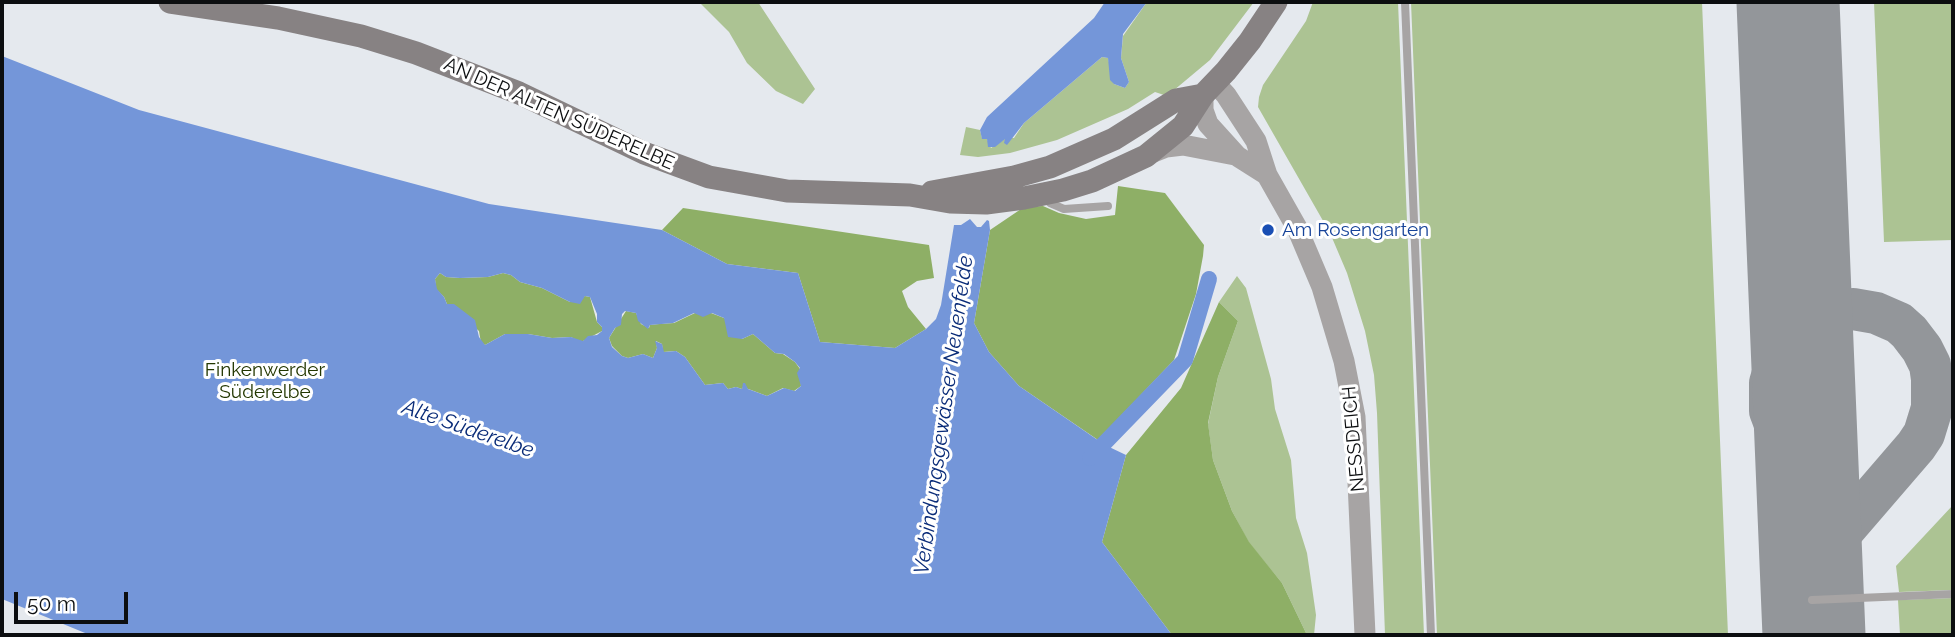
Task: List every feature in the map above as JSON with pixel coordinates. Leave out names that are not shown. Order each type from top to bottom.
[{"type":"main road","name":"AN DER ALTEN SÜDERELBE","points":[[170,2],[310,24],[416,52],[519,93],[644,153],[709,177],[787,191],[910,195],[950,202],[986,203],[1043,194],[1092,181],[1146,156],[1183,126],[1209,89]]},
{"type":"main road","points":[[1209,89],[1250,41],[1276,2]]},
{"type":"main road","name":"AN DER ALTEN SÜDERELBE","points":[[910,195],[990,182],[1058,164],[1114,139],[1176,100],[1209,89]]},
{"type":"street","name":"NESSDEICH","points":[[1267,175],[1237,156],[1209,124],[1203,110],[1209,89],[1226,94],[1256,141],[1267,175],[1287,208],[1309,254],[1335,327],[1350,383],[1355,417],[1365,635]]},
{"type":"street","points":[[1146,156],[1166,147],[1183,145],[1237,156]]},
{"type":"lane","points":[[1405,2],[1431,635]]},
{"type":"lane","points":[[1034,171],[1043,194],[1050,203],[1064,209],[1108,206]]},
{"type":"lane","points":[[1812,600],[1953,594]]},
{"type":"green space","points":[[699,2],[758,2],[815,89],[803,104],[776,91],[747,63],[729,32]]},
{"type":"green space","points":[[1147,2],[1254,2],[1210,60],[1167,96],[1155,92],[1128,109],[1057,140],[1010,153],[978,157],[960,155],[966,127],[980,130],[982,138],[987,139],[991,148],[1006,138],[1014,138],[1024,123],[1102,57],[1108,58],[1114,84],[1125,88],[1129,82],[1121,58],[1123,36]]},
{"type":"green space","points":[[1313,2],[1398,2],[1424,635],[1385,635],[1377,413],[1374,375],[1365,331],[1347,273],[1330,233],[1258,107],[1263,85],[1306,21]]},
{"type":"green space","points":[[1411,2],[1702,2],[1728,635],[1437,635]]},
{"type":"green space","points":[[1874,2],[1953,2],[1953,240],[1884,242]]},
{"type":"green space","points":[[1118,186],[1165,193],[1204,245],[1196,294],[1174,360],[1098,440],[1019,386],[989,352],[974,323],[990,230],[1024,207],[1043,206],[1086,219],[1115,215]]},
{"type":"green space","points":[[683,208],[929,245],[934,278],[917,281],[902,291],[908,307],[926,329],[895,348],[820,342],[798,273],[727,264],[662,230]]},
{"type":"green space","points":[[440,273],[446,277],[460,278],[488,277],[503,273],[570,302],[585,296],[590,297],[602,331],[583,341],[571,337],[505,334],[485,345],[481,343],[479,331],[447,304],[436,289],[435,279]]},
{"type":"green space","points":[[1237,276],[1246,288],[1271,379],[1275,409],[1291,460],[1296,518],[1307,553],[1316,615],[1314,635],[1307,635],[1282,583],[1249,543],[1232,511],[1213,460],[1208,424],[1218,377],[1238,321],[1219,302]]},
{"type":"green space","points":[[1219,302],[1238,321],[1218,377],[1208,423],[1213,460],[1232,511],[1249,542],[1282,583],[1307,635],[1172,635],[1102,542],[1126,455],[1181,388]]},
{"type":"green space","points":[[626,311],[636,313],[641,324],[649,328],[650,325],[674,323],[695,313],[711,313],[724,318],[742,339],[753,334],[775,353],[783,354],[795,362],[800,369],[801,386],[794,391],[783,388],[767,396],[743,387],[728,389],[723,383],[705,385],[685,357],[676,351],[663,352],[662,344],[656,341],[657,348],[653,358],[643,354],[628,358],[622,356],[612,346],[609,338]]},
{"type":"green space","points":[[1953,505],[1953,590],[1899,592],[1896,566]]},
{"type":"green space","points":[[1953,598],[1953,635],[1900,635],[1898,600]]},
{"type":"water","points":[[1105,2],[1147,2],[1123,34],[1121,58],[1129,82],[1125,88],[1110,80],[1108,58],[1102,57],[1024,123],[1007,145],[1004,143],[1005,139],[995,147],[988,147],[987,139],[982,139],[980,130],[987,117],[1094,18]]},
{"type":"water","name":"Alte Süderelbe","points":[[2,56],[139,110],[489,204],[662,230],[727,264],[798,273],[820,342],[895,348],[926,329],[936,319],[941,305],[954,225],[961,225],[970,219],[977,227],[981,227],[987,220],[990,230],[974,323],[989,352],[1019,386],[1105,445],[1126,455],[1102,542],[1172,635],[90,635],[2,599]],"holes":[[[440,273],[446,277],[460,278],[488,277],[503,273],[570,302],[580,304],[585,296],[590,297],[602,331],[583,341],[571,337],[505,334],[485,345],[479,337],[475,320],[454,304],[447,304],[437,289],[435,279]],[[625,311],[636,313],[638,321],[648,329],[650,325],[673,323],[694,313],[703,317],[712,313],[724,318],[728,337],[742,339],[753,334],[775,353],[784,354],[795,362],[800,368],[797,373],[801,386],[795,391],[784,388],[767,396],[748,389],[745,383],[742,389],[728,389],[723,383],[705,385],[685,357],[676,351],[664,352],[662,344],[655,341],[657,348],[653,358],[643,354],[628,358],[622,356],[612,347],[609,338],[615,328],[621,325]]]},
{"type":"waterway","points":[[1090,458],[1185,360],[1209,279]]},
{"type":"taxiway","points":[[1809,524],[1800,471],[1781,440],[1770,411],[1770,383],[1775,366],[1790,339],[1823,314],[1853,309],[1876,313],[1899,323],[1922,349],[1930,365],[1932,408],[1924,434],[1916,446],[1829,547],[1818,574],[1812,600]]},
{"type":"runway","points":[[1788,2],[1814,635]]},
{"type":"place","name":"Am Rosengarten","points":[[1268,230]]},
{"type":"park label","name":"Finkenwerder Süderelbe","points":[[265,381]]},
{"type":"water label","name":"Verbindungsgewässer Neuenfelde","points":[[944,415]]}]
